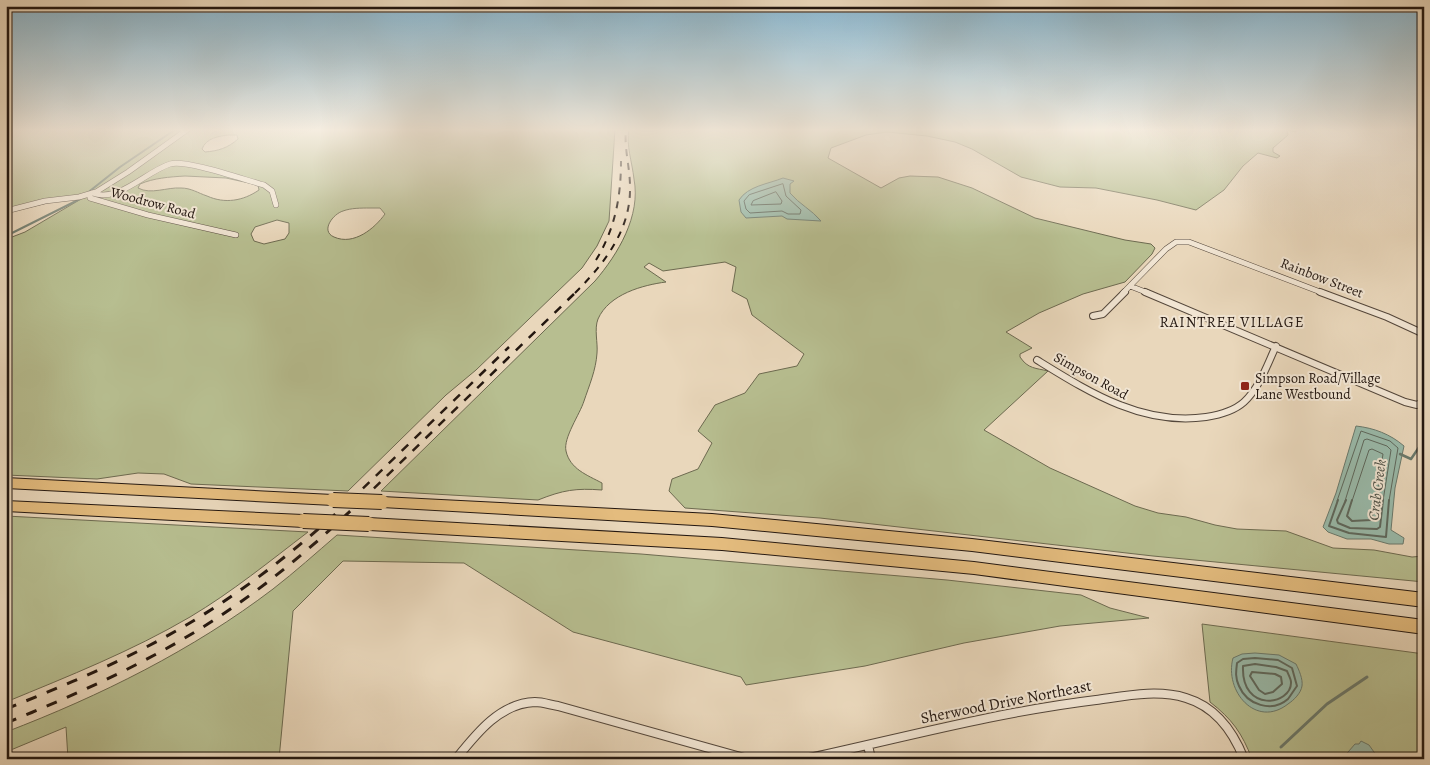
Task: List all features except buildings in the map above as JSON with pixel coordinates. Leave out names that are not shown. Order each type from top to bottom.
[{"type":"highway","points":[[6,483],[721,521],[972,545],[1424,600]]},
{"type":"highway","points":[[6,506],[722,544],[964,568],[1424,627]]},
{"type":"street","points":[[84,196],[138,165]]},
{"type":"street","points":[[92,193],[99,196],[118,191],[165,165]]},
{"type":"street","points":[[188,165],[264,185],[272,191],[276,205]]},
{"type":"street","name":"Woodrow Road","points":[[6,212],[45,201],[84,196],[148,215],[236,235]]},
{"type":"street","name":"Rainbow Street","points":[[1130,286],[1166,249],[1176,242],[1189,242],[1387,317],[1424,334]]},
{"type":"street","points":[[1093,316],[1103,314],[1130,286],[1405,402],[1421,403]]},
{"type":"street","name":"Simpson Road","points":[[1037,360],[1100,398],[1126,410],[1147,416],[1178,420],[1205,418],[1227,412],[1244,403],[1257,384],[1276,346]]},
{"type":"street","name":"Sherwood Drive Northeast","points":[[805,759],[1066,703],[1142,694],[1173,694],[1195,701],[1215,712],[1233,732],[1244,759]]},
{"type":"street","points":[[456,759],[473,738],[496,717],[517,704],[536,702],[558,706],[748,759]]},
{"type":"street","points":[[868,745],[870,759]]},
{"type":"shaded area","points":[[6,165],[613,165],[609,221],[597,246],[582,268],[476,370],[446,395],[348,491],[191,484],[164,474],[138,473],[97,479],[6,475],[6,242],[81,199],[55,201],[6,213]],"holes":[[[185,176],[226,178],[258,185],[259,190],[247,197],[227,201],[185,188],[148,191],[138,188],[140,184],[151,180]],[[356,208],[380,208],[385,214],[376,225],[363,234],[349,239],[342,239],[334,237],[328,231],[332,219],[343,211]],[[277,220],[289,223],[289,233],[285,239],[264,244],[254,241],[251,234],[255,227]]]},
{"type":"shaded area","points":[[632,165],[840,165],[881,188],[899,178],[910,176],[938,177],[972,188],[1035,218],[1125,240],[1151,244],[1155,248],[1152,254],[1125,282],[1083,294],[1039,313],[1006,332],[1032,348],[1020,354],[1020,357],[1026,364],[1048,371],[984,430],[1050,468],[1135,506],[1158,513],[1186,517],[1237,529],[1286,531],[1333,548],[1374,550],[1412,557],[1424,556],[1424,582],[1153,556],[820,518],[685,508],[669,491],[672,479],[698,469],[712,443],[698,431],[715,405],[745,393],[759,374],[797,366],[804,354],[752,315],[747,299],[732,291],[736,267],[725,262],[663,271],[649,263],[644,267],[666,282],[637,288],[618,297],[603,310],[598,319],[596,327],[597,353],[594,372],[582,406],[569,433],[566,451],[575,467],[602,483],[602,490],[570,490],[538,500],[381,491],[604,270],[619,247],[631,220],[635,193]]},
{"type":"shaded area","points":[[999,165],[1244,165],[1224,190],[1196,210],[1096,188],[1060,187],[1021,177]]},
{"type":"shaded area","points":[[6,516],[308,532],[236,587],[190,617],[123,652],[6,702]]},
{"type":"shaded area","points":[[337,535],[641,554],[947,580],[1081,595],[1110,608],[1149,618],[1060,626],[964,643],[865,666],[746,685],[741,677],[573,632],[464,563],[343,561],[293,611],[279,759],[68,759],[66,727],[6,752],[6,732],[111,687],[178,652],[211,632],[273,589]]},
{"type":"shaded area","points":[[1202,624],[1424,654],[1424,759],[1252,759],[1236,727],[1210,702]]},
{"type":"water","points":[[783,178],[794,181],[790,184],[790,193],[821,221],[787,219],[782,216],[746,218],[741,212],[739,200],[743,195],[753,188]]},
{"type":"water","points":[[1356,426],[1382,432],[1404,446],[1395,488],[1391,530],[1404,538],[1403,544],[1389,544],[1371,539],[1347,539],[1328,532],[1323,527],[1336,493]]},
{"type":"water","points":[[1242,654],[1279,655],[1296,664],[1299,672],[1302,683],[1300,691],[1290,702],[1276,711],[1265,712],[1254,709],[1245,703],[1233,683],[1231,670],[1233,658]]},
{"type":"water","points":[[1361,741],[1369,745],[1379,759],[1342,759],[1355,744],[1359,744]]},
{"type":"waterway","points":[[86,194],[123,165]]},
{"type":"waterway","points":[[6,236],[80,199]]},
{"type":"waterway","name":"Crab Creek","points":[[1400,454],[1411,459],[1424,440]]},
{"type":"waterway","name":"Crab Creek","points":[[1281,747],[1327,704],[1367,677]]},
{"type":"railway","points":[[596,260],[608,237],[616,212],[621,165]]},
{"type":"railway","points":[[575,293],[596,270],[621,232],[629,203],[628,165]]},
{"type":"railway","points":[[361,501],[575,293]]},
{"type":"railway","points":[[350,501],[509,347]]},
{"type":"railway","points":[[6,709],[122,659],[210,611],[273,566],[351,500]]},
{"type":"railway","points":[[6,723],[60,701],[113,676],[164,650],[214,620],[253,593],[291,563],[362,500]]},
{"type":"place","name":"Simpson Road/Village Lane Westbound","points":[[1245,386]]},
{"type":"district","name":"RAINTREE VILLAGE","points":[[1232,322]]}]
